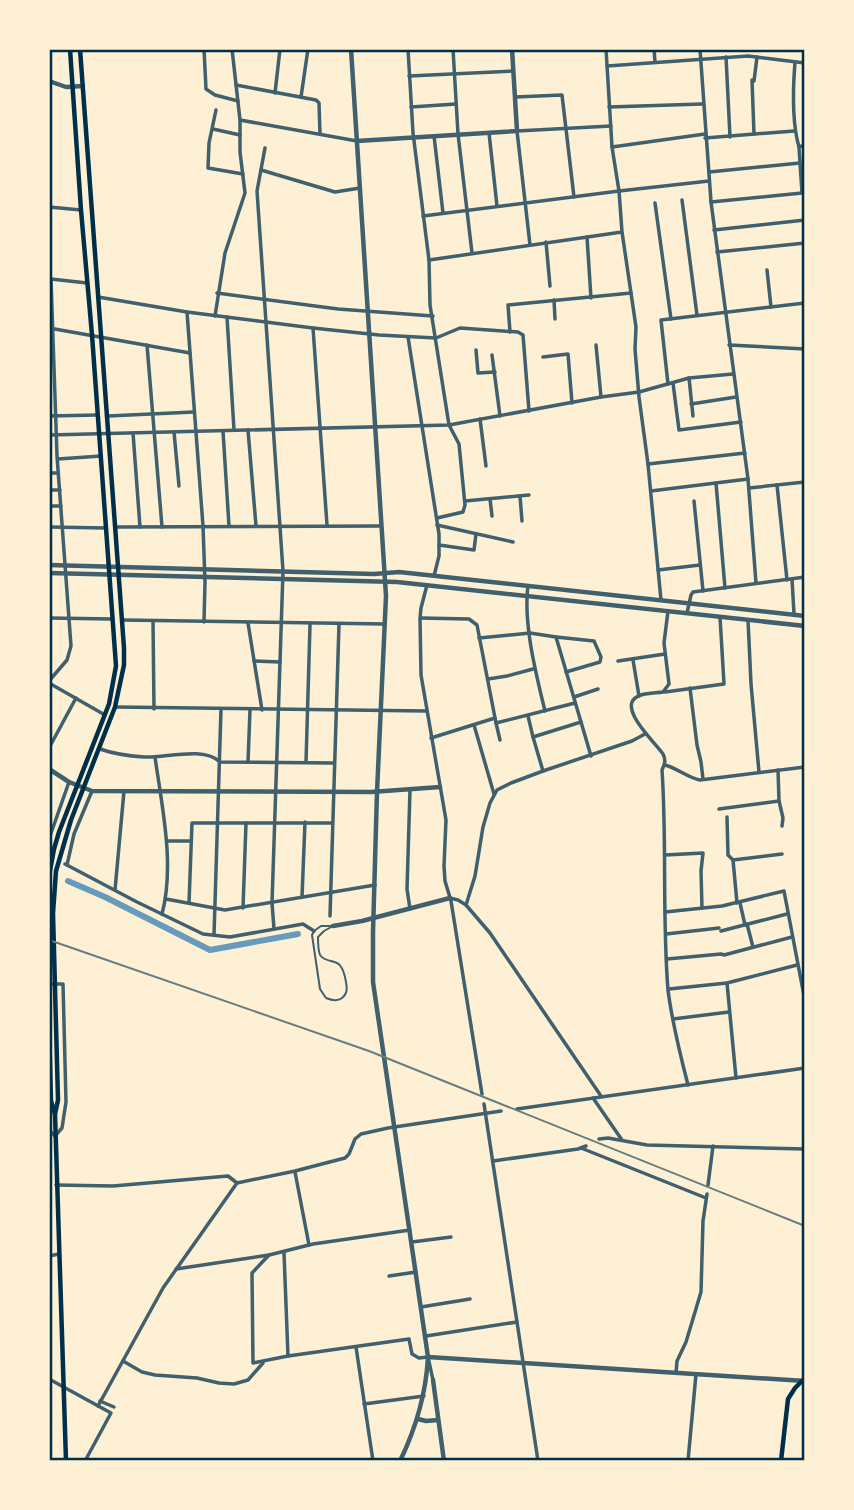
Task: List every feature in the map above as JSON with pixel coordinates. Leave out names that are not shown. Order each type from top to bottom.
[{"type":"main road","points":[[49,876],[54,849],[76,785],[105,715],[113,689],[116,666],[70,49]]},
{"type":"main road","points":[[54,1101],[53,894],[56,871],[71,820],[116,708],[124,665],[80,49]]},
{"type":"main road","points":[[49,1024],[55,1114],[66,1461]]},
{"type":"main road","points":[[781,1461],[786,1402],[804,1380]]},
{"type":"street","points":[[204,49],[206,89],[215,95],[238,102]]},
{"type":"street","points":[[215,316],[225,253],[245,194],[232,49]]},
{"type":"street","points":[[275,93],[280,49]]},
{"type":"street","points":[[301,97],[307,49]]},
{"type":"street","points":[[351,49],[385,581],[374,885],[374,998],[444,1461]]},
{"type":"street","points":[[408,49],[411,107],[429,260],[430,305],[449,425],[459,444],[465,501],[463,512],[437,518]]},
{"type":"street","points":[[453,49],[458,134],[472,253]]},
{"type":"street","points":[[512,49],[517,131],[530,245]]},
{"type":"street","points":[[606,49],[612,147],[636,327],[635,349],[661,600]]},
{"type":"street","points":[[654,49],[655,62]]},
{"type":"street","points":[[700,49],[711,202],[745,453],[756,583]]},
{"type":"street","points":[[607,66],[726,57],[757,57],[805,63]]},
{"type":"street","points":[[726,57],[730,137]]},
{"type":"street","points":[[754,134],[752,80],[754,81],[757,57]]},
{"type":"street","points":[[711,202],[802,193],[799,148],[794,131],[795,62]]},
{"type":"street","points":[[409,76],[513,71]]},
{"type":"street","points":[[49,81],[66,87],[83,86]]},
{"type":"street","points":[[236,85],[316,100],[319,103],[320,134]]},
{"type":"street","points":[[515,97],[562,94],[574,197]]},
{"type":"street","points":[[411,107],[456,104]]},
{"type":"street","points":[[609,107],[703,104]]},
{"type":"street","points":[[216,110],[209,143],[208,168],[243,174]]},
{"type":"street","points":[[240,120],[357,141],[611,126]]},
{"type":"street","points":[[213,129],[240,135]]},
{"type":"street","points":[[612,147],[705,136],[730,137],[794,131]]},
{"type":"street","points":[[488,132],[497,206]]},
{"type":"street","points":[[434,136],[443,213]]},
{"type":"street","points":[[799,148],[805,145]]},
{"type":"street","points":[[265,148],[257,191],[283,571],[272,903],[274,929]]},
{"type":"street","points":[[709,173],[800,163]]},
{"type":"street","points":[[261,170],[335,192],[360,188]]},
{"type":"street","points":[[423,216],[709,181]]},
{"type":"street","points":[[682,200],[697,315]]},
{"type":"street","points":[[655,204],[671,319]]},
{"type":"street","points":[[49,207],[81,211]]},
{"type":"street","points":[[714,230],[805,220]]},
{"type":"street","points":[[429,260],[622,232]]},
{"type":"street","points":[[587,237],[591,298]]},
{"type":"street","points":[[546,242],[550,286]]},
{"type":"street","points":[[717,252],[805,243]]},
{"type":"street","points":[[767,270],[771,307]]},
{"type":"street","points":[[87,283],[50,278],[57,458],[71,646],[67,660],[49,682],[105,715]]},
{"type":"street","points":[[217,293],[433,316]]},
{"type":"street","points":[[510,332],[508,305],[631,293]]},
{"type":"street","points":[[98,297],[215,316],[369,334],[436,338],[460,328],[518,332],[523,335],[529,411]]},
{"type":"street","points":[[554,300],[555,318]]},
{"type":"street","points":[[741,422],[680,430],[661,320],[805,303]]},
{"type":"street","points":[[187,312],[203,526],[204,622]]},
{"type":"street","points":[[227,317],[234,430]]},
{"type":"street","points":[[313,328],[327,526]]},
{"type":"street","points":[[51,329],[190,353]]},
{"type":"street","points":[[408,337],[438,525],[439,556],[434,576]]},
{"type":"street","points":[[148,345],[162,527]]},
{"type":"street","points":[[596,345],[601,397]]},
{"type":"street","points":[[729,345],[805,349]]},
{"type":"street","points":[[476,350],[478,373],[495,372]]},
{"type":"street","points":[[543,357],[568,354],[572,403]]},
{"type":"street","points":[[492,355],[500,416]]},
{"type":"street","points":[[49,435],[449,425],[639,392],[689,378],[733,374]]},
{"type":"street","points":[[689,378],[693,416]]},
{"type":"street","points":[[691,404],[736,397]]},
{"type":"street","points":[[108,416],[194,412]]},
{"type":"street","points":[[49,416],[97,415]]},
{"type":"street","points":[[480,419],[486,466]]},
{"type":"street","points":[[248,430],[256,526]]},
{"type":"street","points":[[223,431],[229,526]]},
{"type":"street","points":[[174,432],[178,486]]},
{"type":"street","points":[[133,433],[140,527]]},
{"type":"street","points":[[648,464],[745,453]]},
{"type":"street","points":[[49,456],[101,456]]},
{"type":"street","points":[[49,473],[58,473]]},
{"type":"street","points":[[651,491],[748,479]]},
{"type":"street","points":[[749,488],[805,482]]},
{"type":"street","points":[[716,483],[725,588]]},
{"type":"street","points":[[777,485],[794,614]]},
{"type":"street","points":[[49,490],[60,490]]},
{"type":"street","points":[[465,501],[529,495]]},
{"type":"street","points":[[520,496],[522,520]]},
{"type":"street","points":[[490,499],[492,516]]},
{"type":"street","points":[[694,501],[703,591]]},
{"type":"street","points":[[49,506],[61,506]]},
{"type":"street","points":[[438,525],[513,542]]},
{"type":"street","points":[[115,527],[382,526]]},
{"type":"street","points":[[49,527],[106,527]]},
{"type":"street","points":[[439,545],[474,550],[476,534]]},
{"type":"street","points":[[49,565],[399,572],[805,615]]},
{"type":"street","points":[[658,570],[700,565]]},
{"type":"street","points":[[49,573],[385,581],[805,626]]},
{"type":"street","points":[[687,613],[693,592],[805,577]]},
{"type":"street","points":[[427,585],[420,618],[420,661],[426,711],[446,820],[445,881],[482,1094]]},
{"type":"street","points":[[528,586],[526,596],[534,669],[545,711]]},
{"type":"street","points":[[663,692],[670,680],[664,640],[668,611]]},
{"type":"street","points":[[688,1085],[668,989],[662,770],[665,765],[664,756],[646,734],[632,709],[633,702],[639,696],[724,684],[720,617]]},
{"type":"street","points":[[49,618],[112,619]]},
{"type":"street","points":[[420,618],[469,619],[477,625],[500,740]]},
{"type":"street","points":[[122,620],[385,624]]},
{"type":"street","points":[[748,620],[759,772]]},
{"type":"street","points":[[153,621],[154,709]]},
{"type":"street","points":[[248,623],[262,710]]},
{"type":"street","points":[[306,762],[310,624]]},
{"type":"street","points":[[330,916],[339,624]]},
{"type":"street","points":[[479,638],[530,633],[594,641],[601,657],[600,662],[566,672]]},
{"type":"street","points":[[556,637],[591,755]]},
{"type":"street","points":[[618,661],[665,654]]},
{"type":"street","points":[[633,659],[639,696]]},
{"type":"street","points":[[254,661],[281,662]]},
{"type":"street","points":[[488,679],[534,669]]},
{"type":"street","points":[[690,688],[703,780]]},
{"type":"street","points":[[574,697],[598,689]]},
{"type":"street","points":[[49,748],[76,698]]},
{"type":"street","points":[[431,738],[474,725],[575,703]]},
{"type":"street","points":[[116,708],[426,711]]},
{"type":"street","points":[[214,936],[221,709]]},
{"type":"street","points":[[248,762],[250,710]]},
{"type":"street","points":[[528,715],[543,771]]},
{"type":"street","points":[[533,737],[581,722]]},
{"type":"street","points":[[474,725],[494,794]]},
{"type":"street","points":[[466,905],[475,876],[483,827],[494,794],[501,788],[543,771],[627,744],[646,734]]},
{"type":"street","points":[[100,749],[155,757],[203,753],[220,762],[334,763]]},
{"type":"street","points":[[155,757],[167,841],[166,899],[162,914]]},
{"type":"street","points":[[665,765],[703,780],[805,767]]},
{"type":"street","points":[[49,769],[69,782],[92,791],[377,792],[440,787]]},
{"type":"street","points":[[778,770],[782,825]]},
{"type":"street","points":[[49,839],[69,782]]},
{"type":"street","points":[[410,790],[407,889],[410,909]]},
{"type":"street","points":[[92,791],[74,834],[66,864],[193,930],[214,936],[230,937],[303,925],[314,931]]},
{"type":"street","points":[[115,890],[124,791]]},
{"type":"street","points":[[719,809],[779,801]]},
{"type":"street","points":[[727,817],[728,855],[733,860],[738,902],[753,947]]},
{"type":"street","points":[[189,902],[192,822],[332,822]]},
{"type":"street","points":[[302,897],[305,822]]},
{"type":"street","points":[[243,908],[246,823]]},
{"type":"street","points":[[167,841],[191,841]]},
{"type":"street","points":[[665,855],[703,853],[702,908]]},
{"type":"street","points":[[733,860],[782,854]]},
{"type":"street","points":[[166,899],[225,910],[374,885]]},
{"type":"street","points":[[665,912],[738,902],[784,891],[805,1001]]},
{"type":"street","points":[[333,926],[450,898],[466,905],[497,944],[601,1096]]},
{"type":"street","points":[[666,933],[720,929],[788,914]]},
{"type":"street","points":[[667,959],[724,955],[792,937]]},
{"type":"street","points":[[668,989],[727,983],[797,965]]},
{"type":"street","points":[[49,984],[63,982],[66,1102],[62,1128],[55,1136],[49,1130]]},
{"type":"street","points":[[727,983],[736,1078]]},
{"type":"street","points":[[673,1019],[729,1012]]},
{"type":"street","points":[[517,1109],[805,1068]]},
{"type":"street","points":[[593,1098],[624,1142]]},
{"type":"street","points":[[484,1104],[538,1461]]},
{"type":"street","points":[[99,1403],[163,1288],[237,1183],[347,1157],[358,1135],[501,1111]]},
{"type":"street","points":[[599,1139],[608,1138],[647,1145],[805,1149]]},
{"type":"street","points":[[708,1185],[713,1146]]},
{"type":"street","points":[[493,1161],[583,1147],[706,1196],[701,1292],[686,1342],[677,1361],[676,1373]]},
{"type":"street","points":[[295,1171],[309,1245]]},
{"type":"street","points":[[56,1185],[113,1186],[228,1176],[237,1183]]},
{"type":"street","points":[[49,1194],[57,1196]]},
{"type":"street","points":[[176,1269],[410,1230]]},
{"type":"street","points":[[412,1242],[451,1237]]},
{"type":"street","points":[[284,1252],[288,1356]]},
{"type":"street","points":[[49,1256],[59,1254]]},
{"type":"street","points":[[269,1255],[252,1273],[253,1363],[409,1339],[412,1354],[419,1358],[804,1380]]},
{"type":"street","points":[[389,1276],[416,1272]]},
{"type":"street","points":[[421,1307],[470,1299]]},
{"type":"street","points":[[425,1336],[517,1322]]},
{"type":"street","points":[[356,1347],[373,1461]]},
{"type":"street","points":[[400,1461],[418,1419],[424,1396],[428,1357]]},
{"type":"street","points":[[123,1361],[142,1372],[155,1375],[234,1384],[248,1380],[265,1361]]},
{"type":"street","points":[[688,1461],[696,1374]]},
{"type":"street","points":[[49,1379],[64,1388],[114,1407]]},
{"type":"street","points":[[364,1404],[424,1396]]},
{"type":"street","points":[[85,1461],[111,1413],[99,1403]]},
{"type":"street","points":[[418,1419],[438,1420]]},
{"type":"lane","points":[[321,926],[333,926],[317,937],[320,955],[337,962],[344,971],[347,991],[343,997],[336,1000],[326,998],[320,989],[313,939],[314,931],[321,926]]},
{"type":"waterway","points":[[68,881],[210,950],[298,934]]},
{"type":"railway","points":[[49,940],[369,1051],[805,1226]]}]
